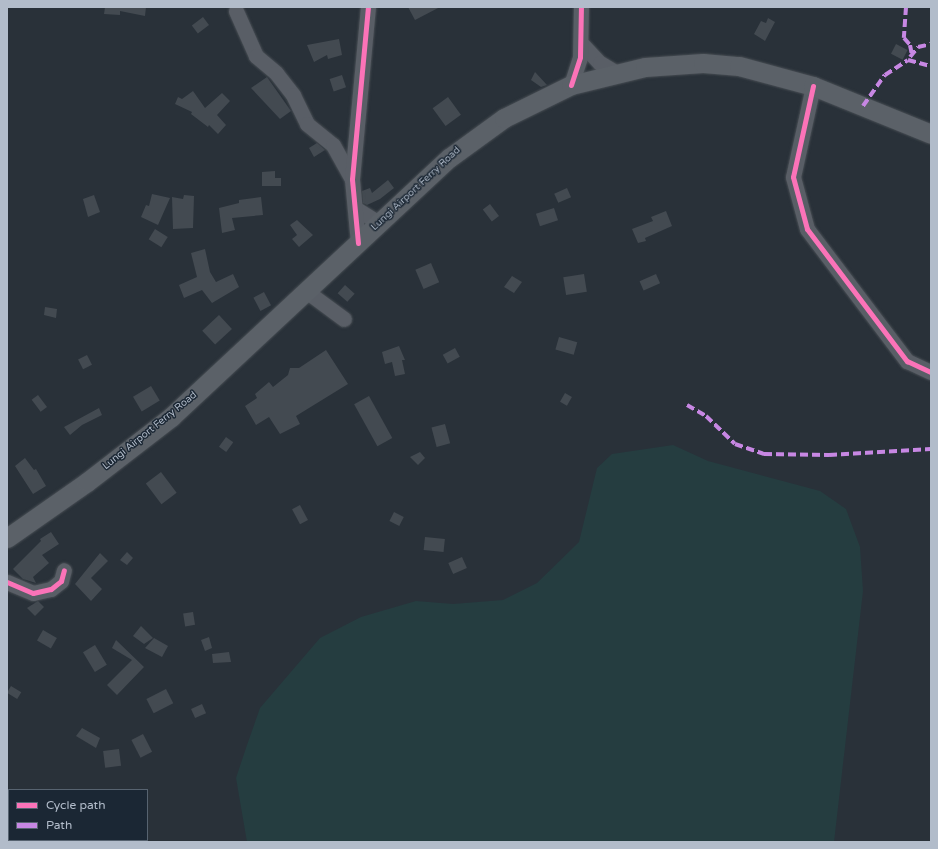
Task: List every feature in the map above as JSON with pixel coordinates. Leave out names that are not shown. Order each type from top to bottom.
[{"type":"main road","name":"Lungi Airport Ferry Road","points":[[7,538],[87,482],[170,417],[448,158],[478,135],[524,107],[571,85],[615,72],[644,66],[703,63],[739,66],[813,86],[931,134]]},
{"type":"street","points":[[358,243],[352,180],[368,7]]},
{"type":"street","points":[[571,85],[580,57],[582,44],[581,7]]},
{"type":"street","points":[[236,11],[256,56],[276,73],[293,95],[307,124],[333,145],[352,180]]},
{"type":"street","points":[[582,44],[600,63],[615,72]]},
{"type":"street","points":[[813,86],[793,177],[807,229],[907,361],[931,372]]},
{"type":"street","points":[[355,208],[380,222]]},
{"type":"street","points":[[306,291],[344,319]]},
{"type":"street","points":[[7,582],[33,593],[51,589],[61,581],[64,570]]},
{"type":"green space","points":[[673,445],[708,461],[820,491],[846,509],[860,547],[863,591],[834,842],[247,842],[236,778],[260,708],[320,638],[361,617],[416,601],[453,604],[503,600],[537,583],[579,542],[597,468],[612,454]]},
{"type":"building","points":[[105,7],[146,7],[145,16],[120,11],[120,15],[104,14]]},
{"type":"building","points":[[408,7],[440,7],[415,20]]},
{"type":"building","points":[[203,17],[209,25],[198,33],[192,25]]},
{"type":"building","points":[[768,18],[775,22],[765,41],[754,34],[761,21],[766,23]]},
{"type":"building","points":[[339,39],[342,55],[328,59],[327,55],[314,62],[307,45]]},
{"type":"building","points":[[896,44],[908,50],[903,60],[891,54]]},
{"type":"building","points":[[535,72],[547,85],[541,87],[531,80]]},
{"type":"building","points":[[342,75],[346,87],[334,91],[330,79]]},
{"type":"building","points":[[267,77],[291,111],[280,119],[251,88]]},
{"type":"building","points":[[193,91],[205,108],[222,93],[230,101],[217,115],[226,125],[218,134],[209,125],[208,127],[191,114],[192,112],[175,104],[178,97],[182,99]]},
{"type":"building","points":[[448,97],[461,115],[446,126],[433,108]]},
{"type":"building","points":[[317,143],[325,150],[314,157],[309,148]]},
{"type":"building","points":[[275,171],[275,178],[281,178],[281,186],[262,186],[262,172]]},
{"type":"building","points":[[388,180],[394,188],[380,199],[367,205],[363,203],[362,191],[370,188],[372,193]]},
{"type":"building","points":[[567,188],[571,197],[558,203],[554,194]]},
{"type":"building","points":[[152,194],[170,198],[158,225],[141,217],[146,205],[149,206]]},
{"type":"building","points":[[94,195],[100,212],[88,217],[83,199]]},
{"type":"building","points":[[184,195],[194,196],[193,228],[173,229],[172,197],[183,199]]},
{"type":"building","points":[[261,197],[263,215],[232,218],[235,230],[222,233],[219,208],[239,203],[239,200]]},
{"type":"building","points":[[490,204],[499,216],[492,221],[483,209]]},
{"type":"building","points":[[554,208],[558,220],[540,226],[536,214]]},
{"type":"building","points":[[666,211],[672,226],[645,238],[646,241],[638,243],[632,229],[653,221],[651,217]]},
{"type":"building","points":[[297,220],[313,235],[299,247],[292,239],[297,235],[290,225]]},
{"type":"building","points":[[155,229],[168,237],[161,247],[149,239]]},
{"type":"building","points":[[205,249],[210,272],[216,282],[233,274],[239,287],[212,303],[202,290],[184,298],[179,285],[197,277],[191,253]]},
{"type":"building","points":[[431,263],[439,282],[424,289],[415,270]]},
{"type":"building","points":[[584,274],[587,292],[566,295],[563,277]]},
{"type":"building","points":[[656,274],[660,283],[644,290],[640,281]]},
{"type":"building","points":[[512,276],[522,282],[514,293],[504,287]]},
{"type":"building","points":[[345,285],[355,294],[347,302],[338,293]]},
{"type":"building","points":[[264,292],[271,305],[260,311],[253,298]]},
{"type":"building","points":[[45,307],[57,309],[56,318],[44,315]]},
{"type":"building","points":[[219,315],[232,329],[215,345],[202,331]]},
{"type":"building","points":[[559,337],[577,342],[574,355],[555,349]]},
{"type":"building","points":[[399,346],[405,360],[402,360],[405,374],[395,376],[392,362],[385,364],[382,352]]},
{"type":"building","points":[[455,348],[460,357],[448,364],[443,355]]},
{"type":"building","points":[[326,350],[348,384],[296,416],[300,424],[280,434],[269,417],[256,425],[245,406],[257,398],[255,394],[269,382],[273,387],[288,375],[290,368],[299,368]]},
{"type":"building","points":[[87,355],[92,365],[83,369],[78,360]]},
{"type":"building","points":[[151,386],[160,401],[142,411],[133,397]]},
{"type":"building","points":[[565,393],[572,397],[567,406],[560,402]]},
{"type":"building","points":[[38,395],[47,407],[41,412],[32,400]]},
{"type":"building","points":[[369,396],[392,438],[377,446],[354,404]]},
{"type":"building","points":[[99,408],[102,415],[82,425],[70,435],[64,427]]},
{"type":"building","points":[[445,424],[450,443],[437,447],[431,428]]},
{"type":"building","points":[[226,437],[233,442],[226,452],[219,447]]},
{"type":"building","points":[[420,452],[425,458],[418,465],[410,457]]},
{"type":"building","points":[[25,458],[34,470],[36,469],[46,486],[33,494],[15,466]]},
{"type":"building","points":[[161,472],[177,493],[161,504],[146,483]]},
{"type":"building","points":[[300,505],[308,520],[300,524],[292,509]]},
{"type":"building","points":[[394,512],[404,517],[399,526],[389,521]]},
{"type":"building","points":[[51,532],[59,544],[42,555],[49,563],[33,577],[36,583],[23,579],[13,569],[41,541],[40,539]]},
{"type":"building","points":[[425,537],[445,539],[444,552],[424,550]]},
{"type":"building","points":[[127,552],[133,558],[127,565],[120,560]]},
{"type":"building","points":[[100,553],[108,561],[91,578],[102,589],[91,601],[75,584]]},
{"type":"building","points":[[462,557],[467,568],[453,574],[448,563]]},
{"type":"building","points":[[38,601],[44,607],[35,616],[27,608]]},
{"type":"building","points":[[193,612],[195,625],[185,626],[183,614]]},
{"type":"building","points":[[141,626],[153,638],[144,644],[133,636]]},
{"type":"building","points":[[43,630],[57,638],[51,648],[37,640]]},
{"type":"building","points":[[209,637],[212,648],[205,651],[201,640]]},
{"type":"building","points":[[154,638],[168,646],[162,657],[145,648]]},
{"type":"building","points":[[116,640],[144,667],[117,695],[107,685],[132,660],[112,648]]},
{"type":"building","points":[[95,645],[107,665],[95,672],[83,652]]},
{"type":"building","points":[[229,652],[231,662],[213,663],[212,654]]},
{"type":"building","points":[[11,686],[21,692],[17,699],[7,693]]},
{"type":"building","points":[[166,689],[173,703],[154,713],[146,699]]},
{"type":"building","points":[[202,704],[206,713],[195,718],[191,709]]},
{"type":"building","points":[[82,728],[100,738],[96,748],[76,736]]},
{"type":"building","points":[[143,734],[152,752],[140,758],[131,740]]},
{"type":"building","points":[[119,749],[121,766],[105,768],[103,751]]},
{"type":"marked path","points":[[906,7],[904,38],[910,45],[912,55]]},
{"type":"marked path","points":[[910,57],[918,47],[931,44]]},
{"type":"marked path","points":[[863,106],[885,75],[908,60],[931,66]]},
{"type":"marked path","points":[[687,405],[706,416],[735,444],[764,454],[829,455],[931,449]]},
{"type":"cycle path","points":[[358,243],[352,179],[368,7]]},
{"type":"cycle path","points":[[571,85],[580,57],[581,7]]},
{"type":"cycle path","points":[[813,86],[793,177],[807,229],[907,361],[931,372]]},
{"type":"cycle path","points":[[7,582],[33,593],[51,589],[61,581],[64,570]]}]
